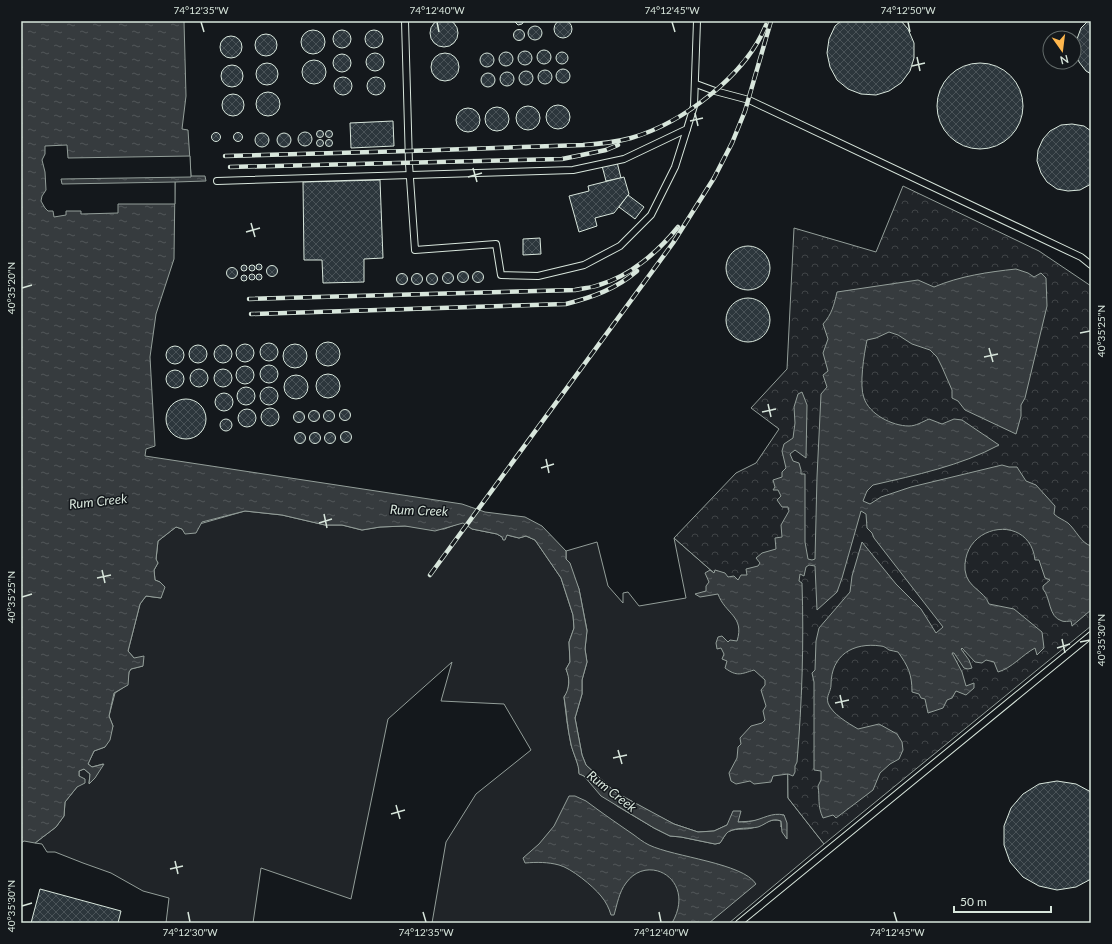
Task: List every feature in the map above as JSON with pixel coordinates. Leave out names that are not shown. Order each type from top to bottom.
[{"type":"lane","points":[[405,21],[410,175],[415,250],[496,244],[501,275],[538,276],[584,265],[620,246],[651,215],[675,167],[694,106],[696,84],[697,21]]},
{"type":"lane","points":[[696,84],[748,100],[1074,254],[1091,265]]},
{"type":"lane","points":[[217,181],[573,170],[624,159],[687,129]]},
{"type":"lane","points":[[738,923],[1091,635]]},
{"type":"green space","points":[[903,186],[1039,251],[1091,286],[1091,626],[824,844],[788,798],[786,595],[714,573],[674,538],[736,473],[756,463],[779,429],[751,408],[787,369],[794,228],[876,252]]},
{"type":"green space","points":[[245,511],[282,515],[325,525],[342,525],[362,530],[380,527],[405,526],[444,529],[463,522],[472,529],[497,534],[502,537],[507,535],[519,538],[526,536],[535,540],[561,578],[573,615],[574,628],[569,642],[570,662],[566,669],[569,677],[568,691],[564,697],[571,745],[579,768],[579,773],[617,806],[654,828],[670,836],[715,844],[720,843],[727,833],[733,830],[756,827],[773,820],[781,821],[781,827],[784,815],[753,821],[738,822],[714,831],[698,832],[674,824],[615,792],[586,765],[582,755],[575,718],[582,694],[582,680],[587,662],[585,649],[587,630],[579,589],[566,559],[566,551],[597,542],[608,586],[623,603],[623,593],[628,592],[639,606],[686,598],[674,538],[714,573],[786,595],[788,798],[824,844],[729,923],[432,923],[446,842],[476,794],[531,750],[504,704],[441,701],[452,662],[388,719],[351,899],[261,868],[253,923],[166,923],[169,898],[143,891],[111,873],[55,852],[47,852],[42,844],[35,843],[56,827],[64,816],[65,802],[77,787],[79,771],[84,769],[90,774],[89,783],[103,764],[92,767],[88,764],[94,751],[105,747],[113,726],[109,716],[115,693],[127,685],[129,672],[131,669],[143,666],[128,651],[140,604],[146,596],[161,598],[160,582],[155,580],[154,570],[158,563],[156,560],[158,541],[176,527],[182,529]]},
{"type":"water","name":"Rum Creek","points":[[21,21],[184,21],[186,96],[182,129],[188,130],[191,176],[205,176],[206,181],[175,182],[174,259],[156,314],[150,357],[155,446],[146,449],[145,456],[462,504],[485,512],[525,517],[542,526],[566,551],[566,559],[570,563],[579,589],[587,631],[585,649],[587,662],[582,680],[582,694],[575,718],[582,755],[586,765],[615,792],[674,824],[698,832],[714,831],[727,825],[733,811],[741,811],[738,822],[747,822],[780,814],[784,815],[787,823],[787,839],[782,832],[781,821],[778,820],[769,821],[758,827],[730,831],[720,843],[715,844],[670,836],[601,796],[584,776],[579,774],[570,738],[564,697],[569,683],[566,669],[570,662],[569,642],[574,628],[573,615],[561,578],[535,540],[526,536],[519,538],[507,535],[505,540],[503,540],[502,537],[497,534],[472,529],[463,523],[435,531],[405,526],[380,527],[362,530],[342,525],[325,525],[282,515],[245,511],[202,522],[196,533],[185,534],[182,529],[176,527],[158,541],[156,559],[158,563],[154,570],[155,580],[160,582],[165,587],[161,598],[146,596],[140,604],[128,651],[134,658],[144,656],[143,666],[131,669],[129,672],[128,685],[114,693],[109,716],[113,726],[110,740],[105,747],[94,751],[88,764],[92,767],[104,764],[89,784],[90,774],[84,769],[79,771],[79,776],[85,779],[85,783],[77,787],[65,802],[64,816],[56,827],[35,843],[24,841],[21,843]]},
{"type":"water","points":[[1016,269],[1028,273],[1034,277],[1041,273],[1046,278],[1047,306],[1025,398],[1021,405],[1021,416],[1016,434],[965,410],[958,401],[952,398],[952,390],[942,367],[937,357],[930,350],[912,344],[898,335],[889,332],[867,340],[862,370],[862,386],[864,398],[867,404],[876,414],[896,424],[909,426],[917,425],[929,419],[942,424],[954,419],[962,420],[999,445],[969,459],[873,485],[867,491],[863,501],[870,504],[881,497],[911,487],[1002,465],[1017,467],[1026,481],[1036,485],[1055,506],[1054,514],[1068,523],[1084,542],[1091,546],[1091,610],[1072,626],[1071,621],[1063,621],[1054,616],[1046,593],[1043,589],[1043,586],[1050,580],[1045,578],[1039,560],[1035,560],[1030,545],[1022,535],[1010,530],[997,530],[985,534],[974,542],[967,554],[965,570],[969,581],[987,599],[989,604],[1014,609],[1042,632],[1044,648],[1037,655],[1035,648],[1008,668],[998,672],[994,662],[986,660],[982,663],[975,662],[962,648],[961,649],[969,660],[972,668],[964,668],[954,653],[952,653],[962,672],[966,686],[974,683],[974,688],[966,695],[956,691],[952,698],[947,700],[943,708],[928,713],[925,699],[921,698],[919,694],[912,692],[909,670],[898,652],[889,650],[882,646],[861,646],[839,658],[832,675],[828,698],[830,707],[841,718],[858,729],[879,724],[897,734],[902,742],[903,750],[899,759],[890,764],[880,773],[873,790],[836,818],[833,815],[823,818],[819,805],[818,786],[821,780],[821,771],[814,770],[814,682],[812,673],[815,670],[816,641],[819,628],[850,592],[852,576],[862,542],[896,584],[921,609],[936,633],[943,627],[874,538],[872,533],[867,528],[866,514],[861,511],[837,592],[817,610],[815,566],[809,565],[806,567],[804,576],[800,574],[799,581],[802,583],[803,605],[802,673],[799,740],[795,772],[793,776],[788,774],[773,776],[771,782],[754,784],[750,781],[736,784],[731,781],[729,773],[737,758],[738,747],[741,744],[740,738],[751,726],[762,723],[765,720],[763,711],[766,706],[761,690],[765,685],[765,680],[754,670],[736,674],[725,668],[727,661],[722,659],[724,654],[721,648],[717,649],[716,643],[718,637],[722,636],[728,642],[730,640],[737,641],[739,633],[736,620],[721,601],[718,594],[700,597],[695,594],[706,591],[706,586],[709,582],[705,573],[710,570],[714,573],[715,570],[725,573],[728,577],[734,576],[738,580],[741,575],[747,575],[746,569],[758,566],[760,563],[756,558],[762,553],[776,549],[775,538],[782,537],[781,525],[789,511],[788,507],[782,507],[777,500],[781,496],[778,490],[773,490],[775,487],[773,480],[782,477],[782,472],[786,468],[782,451],[784,444],[793,438],[795,423],[794,407],[798,394],[802,392],[807,405],[806,458],[795,450],[790,454],[793,461],[799,463],[801,474],[805,474],[805,542],[808,559],[815,559],[821,394],[827,387],[823,375],[828,371],[823,353],[828,339],[823,324],[829,317],[837,292],[918,280],[934,287],[974,275]]},
{"type":"water","points":[[569,796],[575,796],[586,801],[649,845],[737,871],[749,877],[756,884],[709,923],[672,923],[678,908],[678,894],[674,883],[667,875],[657,871],[646,870],[635,874],[626,883],[620,894],[614,915],[611,915],[601,896],[575,873],[555,864],[542,862],[525,863],[523,858],[539,844],[554,826]]},
{"type":"pier","points":[[67,145],[68,158],[190,156],[191,177],[61,179],[62,184],[175,182],[175,204],[118,204],[118,213],[81,214],[81,211],[66,211],[66,215],[54,217],[53,211],[48,211],[41,201],[46,190],[45,172],[42,160],[45,154],[45,146]]},
{"type":"building","points":[[444,19],[454,23],[458,33],[454,43],[444,47],[434,43],[430,33],[434,23]]},
{"type":"building","points":[[559,20],[567,20],[572,25],[570,36],[567,38],[559,38],[554,33],[554,25]]},
{"type":"building","points":[[514,21],[524,21],[522,24],[518,25]]},
{"type":"building","points":[[841,21],[901,21],[908,29],[914,43],[914,58],[910,71],[901,83],[889,91],[876,95],[861,94],[848,89],[837,80],[830,67],[827,53],[829,39],[835,26]]},
{"type":"building","points":[[1088,21],[1091,21],[1091,74],[1082,66],[1081,28]]},
{"type":"building","points":[[535,26],[540,28],[542,33],[540,38],[535,40],[530,38],[528,33],[530,28]]},
{"type":"building","points":[[313,30],[318,31],[324,37],[324,47],[318,53],[313,54],[308,53],[302,47],[301,42],[302,37],[308,31]]},
{"type":"building","points":[[342,30],[348,33],[351,39],[348,45],[342,48],[336,45],[333,39],[336,33]]},
{"type":"building","points":[[374,30],[380,33],[383,39],[380,45],[374,48],[368,45],[365,39],[368,33]]},
{"type":"building","points":[[517,30],[521,30],[523,31],[523,39],[517,40],[514,37],[514,33]]},
{"type":"building","points":[[262,34],[270,34],[277,41],[277,49],[270,56],[262,56],[255,49],[255,41]]},
{"type":"building","points":[[227,36],[235,36],[242,43],[242,51],[235,58],[227,58],[220,51],[220,43]]},
{"type":"building","points":[[541,50],[547,50],[551,54],[551,60],[547,64],[541,64],[537,60],[537,54]]},
{"type":"building","points":[[522,51],[528,51],[532,55],[532,61],[528,65],[522,65],[518,61],[518,55]]},
{"type":"building","points":[[503,52],[509,52],[513,56],[513,62],[509,66],[503,66],[499,62],[499,56]]},
{"type":"building","points":[[560,52],[564,52],[568,58],[564,64],[560,64],[556,60],[556,56]]},
{"type":"building","points":[[375,53],[381,56],[384,62],[381,68],[375,71],[369,68],[366,62],[369,56]]},
{"type":"building","points":[[445,53],[455,57],[459,67],[455,77],[445,81],[435,77],[431,67],[435,57]]},
{"type":"building","points":[[484,53],[490,53],[494,57],[494,63],[490,67],[484,67],[480,63],[480,57]]},
{"type":"building","points":[[342,54],[348,57],[351,63],[348,69],[342,72],[336,69],[333,63],[336,57]]},
{"type":"building","points":[[314,60],[319,61],[325,67],[325,77],[319,83],[314,84],[309,83],[303,77],[302,72],[303,67],[309,61]]},
{"type":"building","points":[[263,63],[271,63],[278,70],[278,78],[271,85],[263,85],[256,78],[256,70]]},
{"type":"building","points":[[972,63],[988,63],[997,66],[1011,75],[1020,89],[1023,98],[1023,114],[1020,123],[1011,137],[997,146],[988,149],[972,149],[956,142],[949,137],[944,130],[937,114],[937,98],[944,82],[949,75],[956,70]]},
{"type":"building","points":[[228,65],[236,65],[243,72],[243,80],[236,87],[228,87],[221,80],[221,72]]},
{"type":"building","points":[[560,69],[566,69],[570,73],[570,79],[566,83],[560,83],[556,79],[556,73]]},
{"type":"building","points":[[542,70],[548,70],[552,74],[552,80],[548,84],[542,84],[538,80],[538,74]]},
{"type":"building","points":[[523,71],[529,71],[533,75],[533,81],[529,85],[523,85],[519,81],[519,75]]},
{"type":"building","points":[[504,72],[510,72],[514,76],[514,82],[510,86],[504,86],[500,82],[500,76]]},
{"type":"building","points":[[485,73],[491,73],[495,77],[495,83],[491,87],[485,87],[481,83],[481,77]]},
{"type":"building","points":[[343,77],[349,80],[352,86],[349,92],[343,95],[337,92],[334,86],[337,80]]},
{"type":"building","points":[[376,77],[382,80],[385,86],[382,92],[376,95],[370,92],[367,86],[370,80]]},
{"type":"building","points":[[268,92],[276,96],[280,104],[276,112],[268,116],[260,112],[256,104],[260,96]]},
{"type":"building","points":[[229,94],[237,94],[244,101],[244,109],[237,116],[229,116],[222,109],[222,101]]},
{"type":"building","points":[[558,105],[563,106],[569,112],[569,122],[563,128],[558,129],[553,128],[547,122],[546,117],[547,112],[553,106]]},
{"type":"building","points":[[528,106],[533,107],[539,113],[539,123],[533,129],[528,130],[523,129],[517,123],[516,118],[517,113],[523,107]]},
{"type":"building","points":[[497,107],[502,108],[508,114],[508,124],[502,130],[497,131],[492,130],[486,124],[485,119],[486,114],[492,108]]},
{"type":"building","points":[[468,108],[473,109],[479,115],[479,125],[473,131],[468,132],[463,131],[457,125],[456,120],[457,115],[463,109]]},
{"type":"building","points":[[393,121],[394,146],[351,148],[350,123]]},
{"type":"building","points":[[1072,124],[1084,126],[1091,131],[1091,184],[1080,190],[1068,191],[1057,189],[1047,182],[1041,173],[1037,161],[1038,150],[1043,139],[1050,131],[1061,125]]},
{"type":"building","points":[[320,131],[323,134],[320,137],[317,134]]},
{"type":"building","points":[[329,131],[332,134],[329,137],[326,134]]},
{"type":"building","points":[[216,132],[221,137],[216,142],[211,137]]},
{"type":"building","points":[[238,132],[243,137],[238,142],[233,137]]},
{"type":"building","points":[[302,132],[308,132],[312,136],[312,142],[308,146],[302,146],[298,142],[298,136]]},
{"type":"building","points":[[259,133],[265,133],[269,137],[269,143],[265,147],[259,147],[255,143],[255,137]]},
{"type":"building","points":[[281,133],[287,133],[291,137],[291,143],[287,147],[281,147],[277,143],[277,137]]},
{"type":"building","points":[[320,140],[323,143],[320,146],[317,143]]},
{"type":"building","points":[[329,140],[332,143],[329,146],[326,143]]},
{"type":"building","points":[[616,158],[621,178],[606,181],[601,162]]},
{"type":"building","points":[[624,177],[629,194],[614,213],[595,218],[597,226],[579,232],[569,196],[589,191],[588,186]]},
{"type":"building","points":[[380,180],[383,258],[364,259],[364,282],[323,283],[322,260],[304,260],[303,182]]},
{"type":"building","points":[[628,195],[644,207],[635,219],[619,207]]},
{"type":"building","points":[[540,238],[541,254],[523,255],[523,239]]},
{"type":"building","points":[[744,246],[752,246],[757,247],[764,252],[769,259],[769,277],[764,284],[757,289],[744,290],[736,287],[729,280],[726,272],[726,264],[729,256],[736,249]]},
{"type":"building","points":[[259,264],[262,267],[259,270],[256,267]]},
{"type":"building","points":[[244,265],[247,268],[244,271],[241,268]]},
{"type":"building","points":[[252,265],[255,268],[252,271],[249,268]]},
{"type":"building","points":[[272,265],[276,267],[278,271],[276,275],[272,277],[268,275],[266,271],[268,267]]},
{"type":"building","points":[[232,267],[236,269],[238,273],[236,277],[232,279],[228,277],[226,273],[228,269]]},
{"type":"building","points":[[463,271],[467,273],[469,277],[467,281],[463,283],[459,281],[457,277],[459,273]]},
{"type":"building","points":[[478,271],[482,273],[484,277],[482,281],[478,283],[474,281],[472,277],[474,273]]},
{"type":"building","points":[[448,272],[452,274],[454,278],[452,282],[448,284],[444,282],[442,278],[444,274]]},
{"type":"building","points":[[402,273],[406,275],[408,279],[406,283],[402,285],[398,283],[396,279],[398,275]]},
{"type":"building","points":[[432,273],[436,275],[438,279],[436,283],[432,285],[428,283],[426,279],[428,275]]},
{"type":"building","points":[[252,274],[255,277],[252,280],[249,277]]},
{"type":"building","points":[[259,274],[262,277],[259,280],[256,277]]},
{"type":"building","points":[[415,274],[419,274],[421,275],[421,283],[415,284],[412,281],[412,277]]},
{"type":"building","points":[[244,275],[247,278],[244,281],[241,278]]},
{"type":"building","points":[[744,298],[752,298],[757,299],[764,304],[769,311],[769,329],[764,336],[757,341],[744,342],[736,339],[729,332],[726,324],[726,316],[729,308],[736,301]]},
{"type":"building","points":[[328,342],[333,343],[339,349],[339,359],[333,365],[328,366],[323,365],[317,359],[316,354],[317,349],[323,343]]},
{"type":"building","points":[[269,343],[275,346],[278,352],[275,358],[269,361],[263,358],[260,352],[263,346]]},
{"type":"building","points":[[245,344],[251,347],[254,353],[251,359],[245,362],[239,359],[236,353],[239,347]]},
{"type":"building","points":[[295,344],[300,345],[306,351],[306,361],[300,367],[295,368],[290,367],[284,361],[283,356],[284,351],[290,345]]},
{"type":"building","points":[[198,345],[202,346],[206,350],[206,358],[202,362],[198,363],[194,362],[190,358],[189,354],[190,350],[194,346]]},
{"type":"building","points":[[223,345],[227,346],[231,350],[231,358],[227,362],[223,363],[219,362],[215,358],[214,354],[215,350],[219,346]]},
{"type":"building","points":[[175,346],[179,347],[183,351],[183,359],[179,363],[175,364],[171,363],[167,359],[166,355],[167,351],[171,347]]},
{"type":"building","points":[[269,365],[275,368],[278,374],[275,380],[269,383],[263,380],[260,374],[263,368]]},
{"type":"building","points":[[245,366],[249,367],[253,371],[253,379],[249,383],[245,384],[241,383],[237,379],[236,375],[237,371],[241,367]]},
{"type":"building","points":[[199,369],[205,372],[208,378],[205,384],[199,387],[193,384],[190,378],[193,372]]},
{"type":"building","points":[[223,369],[227,370],[231,374],[231,382],[227,386],[223,387],[219,386],[215,382],[214,378],[215,374],[219,370]]},
{"type":"building","points":[[175,370],[181,373],[184,379],[181,385],[175,388],[169,385],[166,379],[169,373]]},
{"type":"building","points":[[328,374],[333,375],[339,381],[339,391],[333,397],[328,398],[323,397],[317,391],[316,386],[317,381],[323,375]]},
{"type":"building","points":[[296,375],[301,376],[307,382],[307,392],[301,398],[296,399],[291,398],[285,392],[284,387],[285,382],[291,376]]},
{"type":"building","points":[[246,387],[250,388],[254,392],[254,400],[250,404],[246,405],[242,404],[238,400],[237,396],[238,392],[242,388]]},
{"type":"building","points":[[269,387],[273,388],[277,392],[277,400],[273,404],[269,405],[265,404],[261,400],[260,396],[261,392],[265,388]]},
{"type":"building","points":[[224,393],[228,394],[232,398],[232,406],[228,410],[224,411],[220,410],[216,406],[215,402],[216,398],[220,394]]},
{"type":"building","points":[[182,399],[190,399],[197,402],[203,408],[206,419],[203,430],[197,436],[190,439],[182,439],[175,436],[169,430],[166,423],[166,415],[169,408],[175,402]]},
{"type":"building","points":[[270,408],[274,409],[278,413],[278,421],[274,425],[270,426],[266,425],[262,421],[261,417],[262,413],[266,409]]},
{"type":"building","points":[[247,409],[251,410],[255,414],[255,422],[251,426],[247,427],[243,426],[239,422],[238,418],[239,414],[243,410]]},
{"type":"building","points":[[345,409],[349,411],[351,415],[349,419],[345,421],[341,419],[339,415],[341,411]]},
{"type":"building","points":[[314,410],[318,412],[320,416],[318,420],[314,422],[310,420],[308,416],[310,412]]},
{"type":"building","points":[[329,410],[333,412],[335,416],[333,420],[329,422],[325,420],[323,416],[325,412]]},
{"type":"building","points":[[299,411],[303,413],[305,417],[303,421],[299,423],[295,421],[293,417],[295,413]]},
{"type":"building","points":[[228,419],[231,420],[231,430],[224,431],[221,430],[220,423],[221,420]]},
{"type":"building","points":[[346,431],[350,433],[352,437],[350,441],[346,443],[342,441],[340,437],[342,433]]},
{"type":"building","points":[[300,432],[304,434],[306,438],[304,442],[300,444],[296,442],[294,438],[296,434]]},
{"type":"building","points":[[315,432],[319,434],[321,438],[319,442],[315,444],[311,442],[309,438],[311,434]]},
{"type":"building","points":[[330,432],[334,434],[336,438],[334,442],[330,444],[326,442],[324,438],[326,434]]},
{"type":"building","points":[[1057,781],[1076,784],[1091,792],[1091,879],[1076,887],[1057,890],[1039,886],[1023,877],[1010,862],[1004,845],[1004,826],[1011,808],[1023,794],[1039,784]]},
{"type":"building","points":[[40,889],[121,911],[118,923],[31,923]]},
{"type":"railway","points":[[430,575],[673,243],[714,178],[732,143],[745,111],[771,21]]},
{"type":"railway","points":[[225,156],[583,145],[607,143],[631,138],[651,131],[671,121],[710,95],[744,62],[757,44],[766,25]]},
{"type":"railway","points":[[230,167],[562,159],[606,150],[618,145]]},
{"type":"railway","points":[[249,299],[575,290],[593,287],[622,276],[643,262],[662,245],[678,227]]},
{"type":"railway","points":[[251,314],[566,304],[604,292],[621,283],[637,271]]}]
